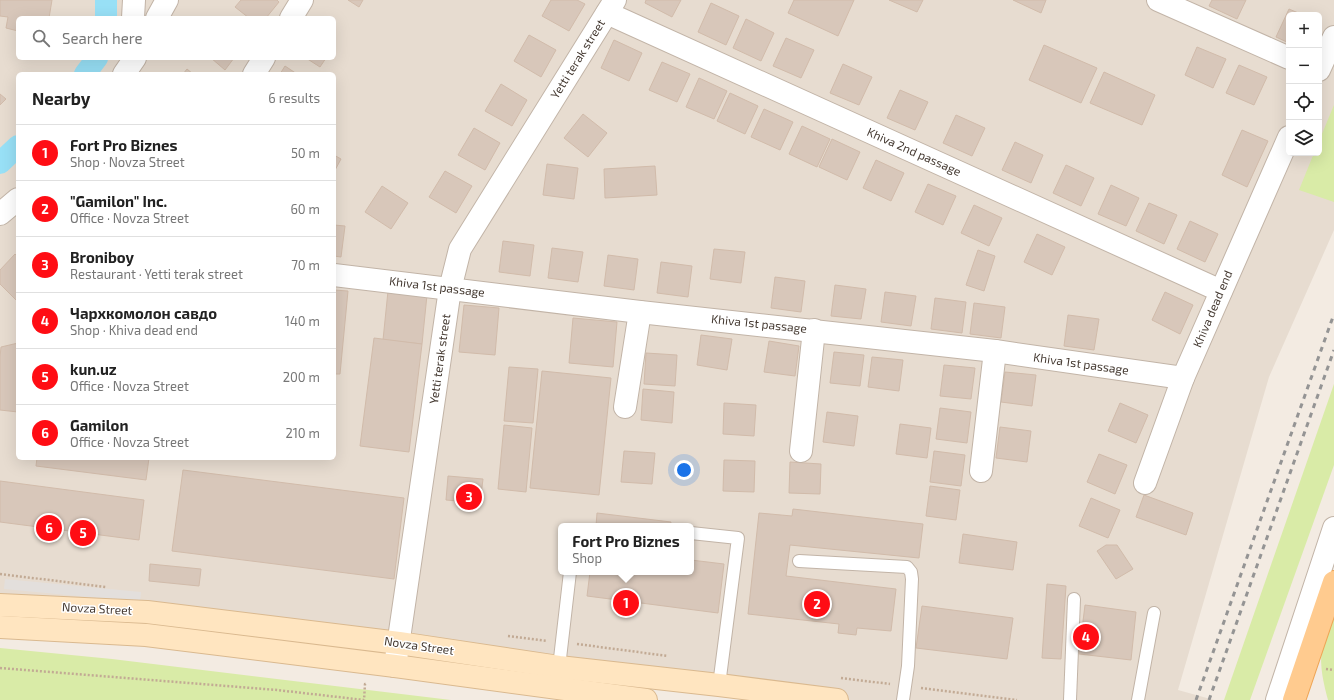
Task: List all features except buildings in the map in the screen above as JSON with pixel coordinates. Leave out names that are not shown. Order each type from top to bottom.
[{"type":"main road","points":[[1299,694],[1334,582]]},
{"type":"main road","name":"Novza Street","points":[[0,605],[147,612],[399,643],[559,667],[837,700]]},
{"type":"main road","name":"Novza Street","points":[[0,627],[146,635],[395,666],[646,700]]},
{"type":"street","points":[[134,0],[134,16]]},
{"type":"street","points":[[158,16],[167,0]]},
{"type":"street","points":[[1158,0],[1286,57]]},
{"type":"street","name":"Yetti terak street","points":[[395,666],[450,289],[460,249],[611,6]]},
{"type":"street","name":"Khiva 2nd passage","points":[[611,6],[1221,291]]},
{"type":"street","points":[[1322,63],[1334,37]]},
{"type":"street","points":[[255,72],[263,60]]},
{"type":"street","name":"Khiva dead end","points":[[1145,483],[1184,378],[1286,144]]},
{"type":"street","points":[[0,214],[16,200]]},
{"type":"street","name":"Khiva 1st passage","points":[[336,275],[640,312],[995,351],[1184,378]]},
{"type":"street","points":[[625,407],[640,312]]},
{"type":"street","points":[[801,451],[814,330]]},
{"type":"street","points":[[980,471],[995,351]]},
{"type":"street","points":[[1277,700],[1334,528]]},
{"type":"lane","points":[[694,533],[738,538],[719,685]]},
{"type":"lane","points":[[799,561],[907,567],[911,572],[908,666],[903,700]]},
{"type":"lane","points":[[559,667],[570,575]]},
{"type":"lane","points":[[1070,700],[1074,599]]},
{"type":"lane","points":[[1138,700],[1154,613]]},
{"type":"path","points":[[0,668],[277,690],[364,700],[365,684],[373,685]]},
{"type":"shaded area","points":[[0,0],[1334,0],[1334,230],[1269,377],[1178,690],[1214,700],[837,700],[0,605]]},
{"type":"shaded area","points":[[5,579],[141,592],[140,602],[4,589]]},
{"type":"green space","points":[[1334,105],[1334,202],[1299,190],[1313,156],[1322,156],[1322,134]]},
{"type":"green space","points":[[1334,384],[1334,465],[1250,700],[1224,700]]},
{"type":"green space","points":[[1334,616],[1334,700],[1328,700],[1322,675],[1321,655],[1323,645]]},
{"type":"green space","points":[[0,648],[112,659],[451,700],[0,700]]},
{"type":"waterway","points":[[106,0],[106,16]]},
{"type":"waterway","points":[[86,72],[96,60]]},
{"type":"waterway","points":[[0,163],[16,148]]},
{"type":"railway","points":[[1196,700],[1334,314]]},
{"type":"railway","points":[[1209,700],[1334,350]]},
{"type":"place","name":"Broniboy","points":[[469,497]]},
{"type":"place","name":"Gamilon","points":[[49,528]]},
{"type":"place","name":"kun.uz","points":[[83,533]]},
{"type":"place","name":"Fort Pro Biznes","points":[[626,603]]},
{"type":"place","name":"\"Gamilon\" Inc.","points":[[817,604]]},
{"type":"place","name":"Чархкомолон савдо","points":[[1086,637]]}]
